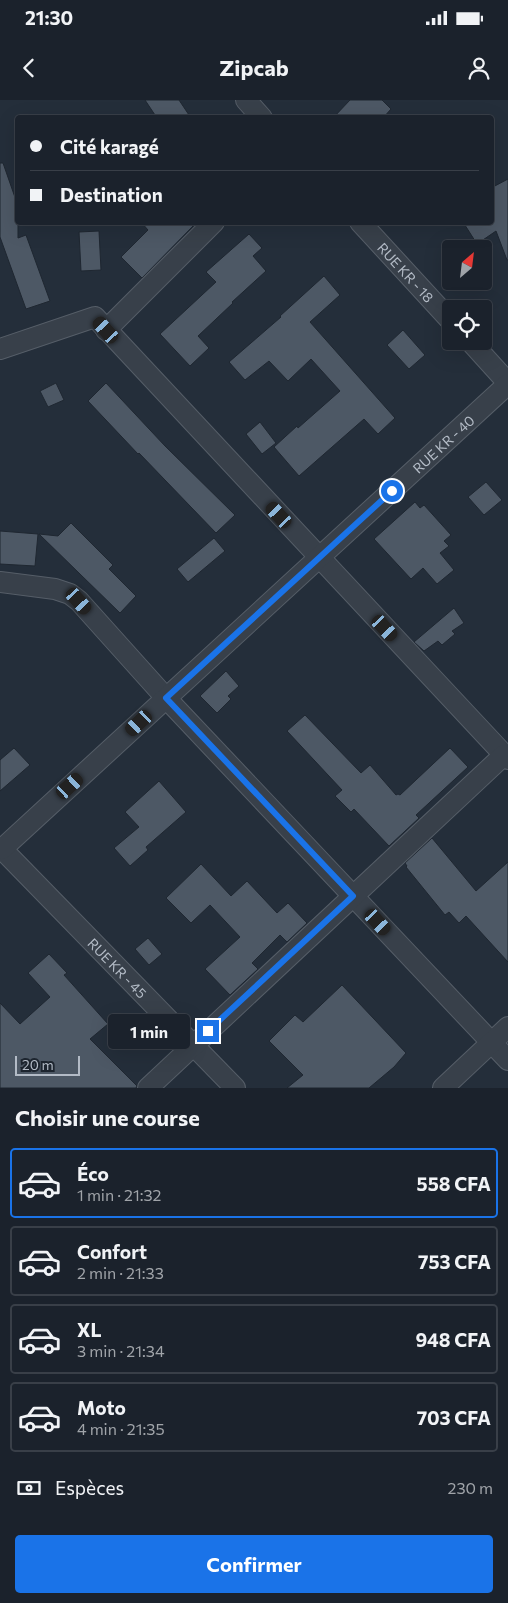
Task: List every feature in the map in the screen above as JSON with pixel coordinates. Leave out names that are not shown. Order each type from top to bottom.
[{"type":"street","points":[[246,100],[259,115]]},
{"type":"street","points":[[106,330],[211,225]]},
{"type":"street","name":"RUE KR - 18","points":[[363,225],[442,312]]},
{"type":"street","points":[[0,348],[95,317],[506,757],[353,896],[148,1088]]},
{"type":"street","points":[[478,350],[508,383]]},
{"type":"street","name":"RUE KR - 40","points":[[1,848],[508,383]]},
{"type":"street","points":[[0,582],[55,589],[70,594],[79,601],[166,698],[508,1060]]},
{"type":"street","name":"RUE KR - 45","points":[[1,848],[235,1088]]},
{"type":"street","points":[[442,1088],[508,1026]]},
{"type":"building","points":[[145,100],[179,100],[189,115],[155,115]]},
{"type":"building","points":[[350,100],[382,100],[391,109],[386,115],[336,115]]},
{"type":"building","points":[[0,163],[3,163],[15,197],[15,225],[18,225],[18,238],[26,235],[50,301],[26,309],[0,237]]},
{"type":"building","points":[[508,179],[508,260],[496,231],[483,240],[474,240],[465,225],[494,225],[494,186]]},
{"type":"building","points":[[144,225],[194,225],[142,278],[121,257],[148,230]]},
{"type":"building","points":[[99,231],[101,270],[81,271],[79,232]]},
{"type":"building","points":[[249,234],[262,248],[253,256],[266,271],[198,336],[209,348],[190,366],[160,334],[216,282],[206,272]]},
{"type":"building","points":[[324,276],[340,295],[310,322],[395,418],[378,434],[364,419],[299,476],[274,447],[340,391],[311,359],[288,381],[269,361],[245,380],[229,362],[281,317]]},
{"type":"building","points":[[403,330],[425,355],[409,369],[387,345]]},
{"type":"building","points":[[56,383],[64,400],[48,407],[40,391]]},
{"type":"building","points":[[106,383],[165,446],[235,515],[216,533],[88,401]]},
{"type":"building","points":[[260,422],[276,443],[262,454],[246,434]]},
{"type":"building","points":[[486,482],[502,500],[484,515],[468,497]]},
{"type":"building","points":[[415,502],[420,508],[424,505],[451,535],[444,541],[449,546],[440,553],[454,570],[437,584],[423,568],[411,579],[374,539]]},
{"type":"building","points":[[71,523],[113,565],[109,569],[136,596],[120,613],[39,534],[58,536]]},
{"type":"building","points":[[0,531],[38,534],[35,566],[0,564]]},
{"type":"building","points":[[214,538],[225,551],[188,582],[177,569]]},
{"type":"building","points":[[454,608],[464,623],[452,631],[455,634],[442,645],[438,641],[424,651],[414,642]]},
{"type":"building","points":[[226,671],[239,686],[228,696],[231,699],[217,713],[200,696]]},
{"type":"building","points":[[305,715],[361,773],[370,765],[396,795],[400,795],[450,748],[468,767],[416,815],[419,818],[389,846],[354,809],[351,812],[335,796],[342,790],[287,731]]},
{"type":"building","points":[[14,748],[30,765],[0,791],[0,760]]},
{"type":"building","points":[[159,781],[186,812],[146,847],[148,850],[130,866],[114,848],[139,827],[125,812]]},
{"type":"building","points":[[432,838],[476,891],[508,862],[508,962],[466,916],[459,923],[449,912],[445,915],[406,867],[405,863]]},
{"type":"building","points":[[201,864],[231,896],[247,881],[277,913],[288,903],[307,923],[287,942],[280,935],[252,963],[258,969],[230,995],[205,969],[240,937],[210,905],[191,923],[166,898]]},
{"type":"building","points":[[148,938],[162,954],[149,965],[135,949]]},
{"type":"building","points":[[49,954],[67,973],[64,975],[108,1024],[90,1039],[137,1086],[136,1088],[0,1088],[0,1003],[20,1024],[50,997],[28,973]]},
{"type":"building","points":[[342,985],[406,1053],[394,1067],[369,1088],[287,1088],[303,1075],[269,1041],[295,1015],[303,1022]]},
{"type":"route","points":[[208,1031],[353,896],[166,698],[392,491]]}]
